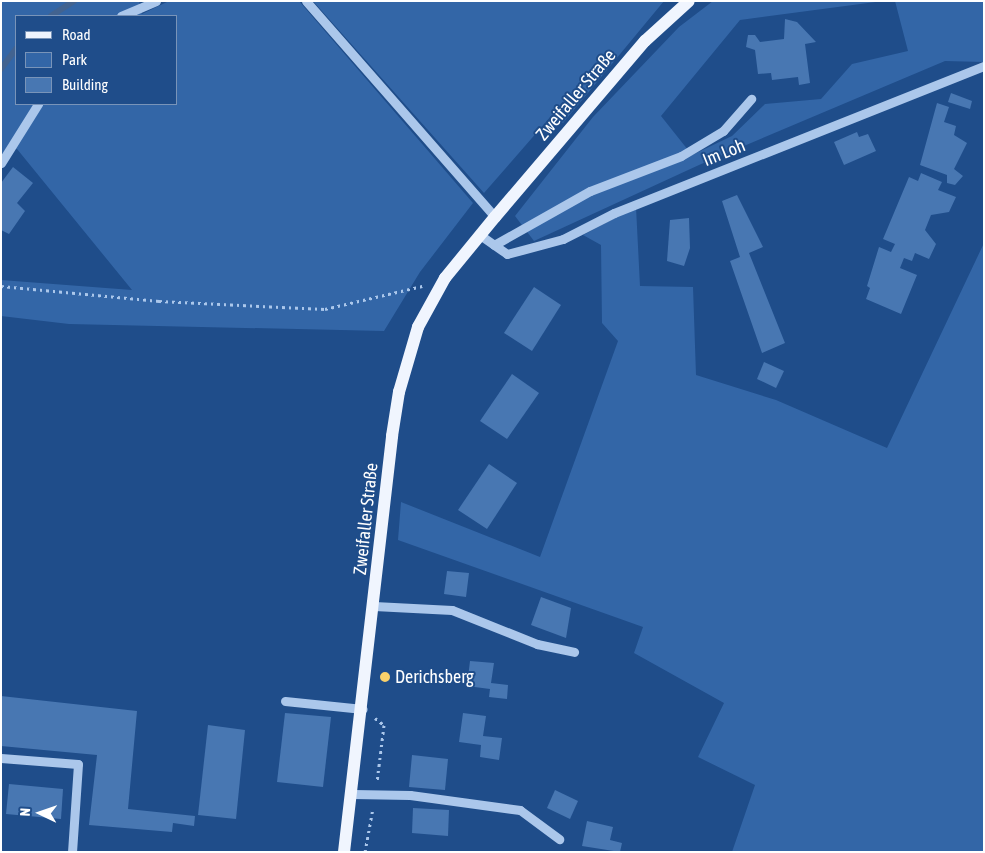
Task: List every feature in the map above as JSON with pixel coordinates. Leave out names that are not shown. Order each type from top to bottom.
[{"type":"main road","name":"Zweifaller Straße","points":[[344,852],[353,794],[399,392],[418,327],[445,278],[480,235],[645,41],[689,1]]},
{"type":"street","points":[[123,15],[156,1]]},
{"type":"street","points":[[306,1],[495,217]]},
{"type":"street","name":"Im Loh","points":[[480,235],[507,254],[563,239],[614,213],[984,66]]},
{"type":"street","points":[[494,245],[590,191],[681,156],[723,131],[751,99]]},
{"type":"street","points":[[1,163],[37,105]]},
{"type":"street","points":[[374,606],[452,610],[537,644],[574,652]]},
{"type":"street","points":[[285,701],[363,709]]},
{"type":"street","points":[[1,758],[78,764],[72,852]]},
{"type":"street","points":[[353,794],[376,796],[410,795],[520,810],[559,839]]},
{"type":"path","points":[[1,286],[159,301],[325,308],[445,278]]},
{"type":"path","points":[[363,709],[384,725],[376,796],[365,852]]},
{"type":"green space","points":[[1,1],[139,1],[142,14],[169,1],[299,1],[473,203],[420,272],[384,331],[69,324],[1,316],[1,280],[132,290],[17,149],[6,149],[1,156]]},
{"type":"green space","points":[[313,1],[664,1],[563,123],[552,115],[484,193]]},
{"type":"green space","points":[[713,1],[883,1],[740,20],[661,116],[692,155],[732,136],[765,104],[821,99],[852,64],[908,51],[895,1],[984,1],[984,62],[945,61],[699,165],[534,241],[515,216],[593,117],[679,27]]},
{"type":"green space","points":[[636,207],[640,286],[693,287],[696,375],[776,400],[887,448],[984,243],[984,852],[732,852],[755,785],[698,757],[724,703],[634,653],[643,627],[398,540],[401,502],[540,557],[618,341],[602,323],[601,245],[583,235]]},
{"type":"building","points":[[785,19],[797,22],[816,42],[805,44],[810,83],[799,85],[798,77],[772,80],[771,73],[758,74],[755,50],[746,47],[748,35],[755,35],[760,42],[784,39]]},
{"type":"building","points":[[951,93],[972,101],[970,109],[948,102]]},
{"type":"building","points":[[937,103],[949,107],[944,122],[956,126],[954,135],[967,143],[954,169],[963,176],[955,185],[947,183],[947,175],[920,165]]},
{"type":"building","points":[[857,132],[859,137],[868,134],[876,151],[844,165],[834,142]]},
{"type":"building","points":[[13,167],[33,183],[17,203],[25,211],[9,234],[1,230],[1,183]]},
{"type":"building","points":[[921,173],[942,182],[938,190],[956,197],[949,212],[931,215],[925,230],[936,244],[929,259],[915,253],[912,261],[904,258],[900,268],[917,275],[901,314],[866,299],[870,288],[867,286],[879,247],[891,252],[895,244],[883,239],[909,177],[918,181]]},
{"type":"building","points":[[737,195],[763,247],[749,253],[785,343],[762,353],[730,261],[740,257],[722,201]]},
{"type":"building","points":[[689,218],[690,248],[684,266],[667,261],[670,220]]},
{"type":"building","points":[[534,287],[561,305],[532,351],[504,333]]},
{"type":"building","points":[[764,362],[784,371],[776,388],[757,379]]},
{"type":"building","points":[[512,374],[539,393],[507,439],[480,421]]},
{"type":"building","points":[[489,464],[517,483],[487,529],[458,510]]},
{"type":"building","points":[[447,571],[469,573],[466,597],[444,594]]},
{"type":"building","points":[[541,597],[571,608],[566,638],[531,625]]},
{"type":"building","points":[[470,661],[494,663],[491,683],[508,685],[507,699],[489,697],[490,689],[467,686]]},
{"type":"building","points":[[1,696],[137,711],[128,809],[195,816],[194,826],[173,823],[172,832],[89,825],[97,755],[1,746]]},
{"type":"building","points":[[285,713],[331,717],[323,787],[277,782]]},
{"type":"building","points":[[463,713],[486,716],[483,736],[502,738],[499,760],[480,757],[481,745],[459,742]]},
{"type":"building","points":[[208,725],[245,730],[236,819],[198,815]]},
{"type":"building","points":[[412,755],[448,759],[445,790],[409,787]]},
{"type":"building","points":[[9,784],[63,789],[61,819],[6,814]]},
{"type":"building","points":[[555,790],[578,801],[570,819],[547,808]]},
{"type":"building","points":[[413,808],[449,810],[448,836],[412,833]]},
{"type":"building","points":[[587,821],[613,827],[610,840],[622,843],[620,852],[582,846]]},
{"type":"waterway","points":[[53,15],[74,1]]},
{"type":"waterway","points":[[1,69],[15,50]]},
{"type":"place","name":"Derichsberg","points":[[385,677]]}]
